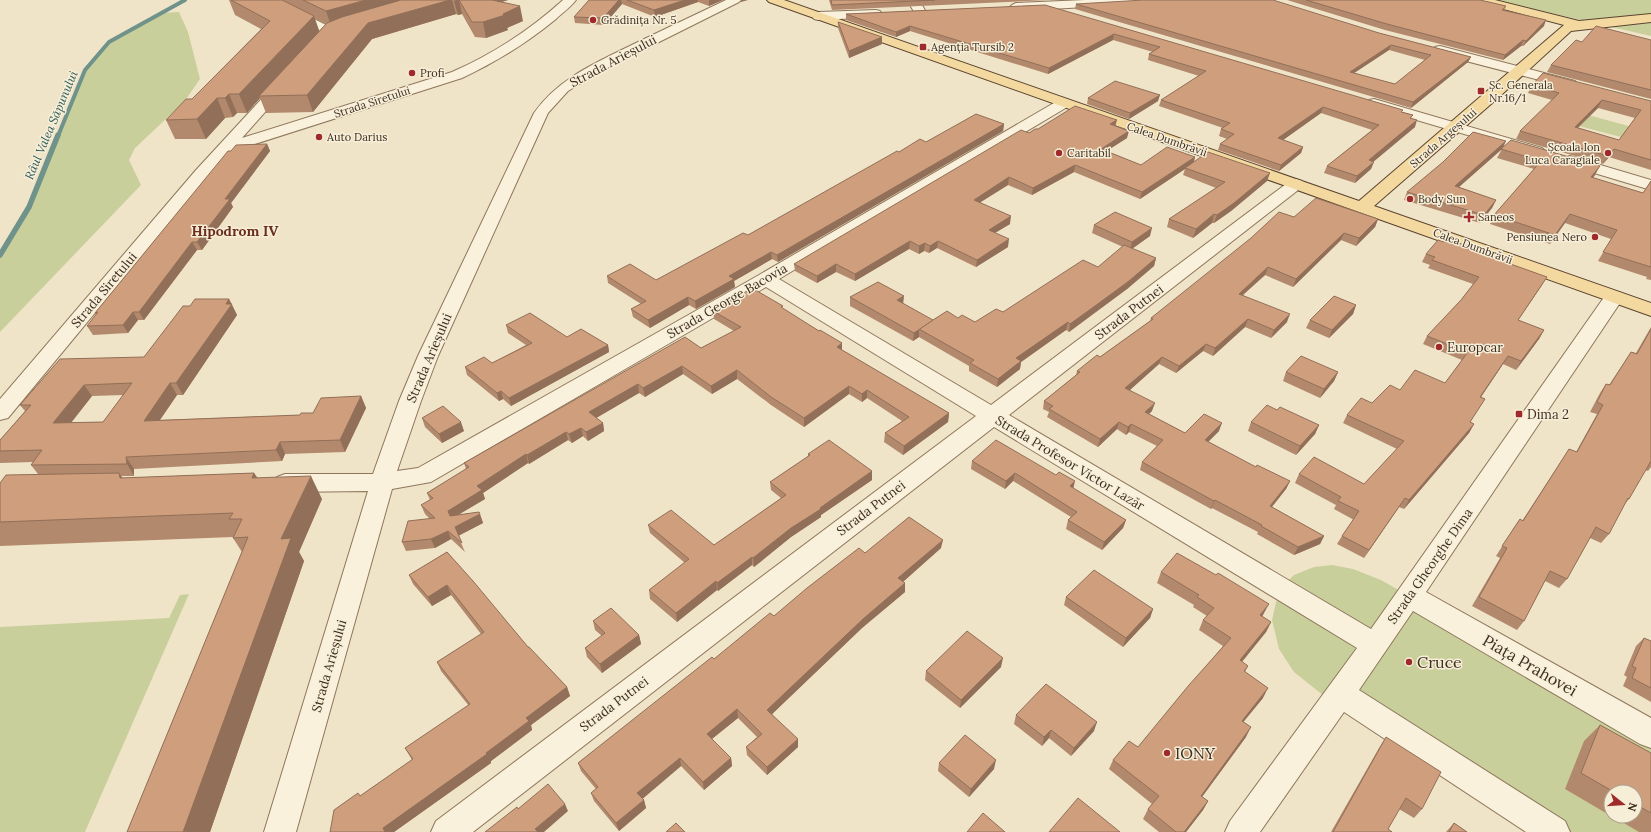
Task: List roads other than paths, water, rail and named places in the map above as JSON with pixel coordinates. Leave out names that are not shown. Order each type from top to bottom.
[{"type":"main road","name":"Calea Dumbrăvii","points":[[774,0],[1651,310]]},
{"type":"main road","points":[[1481,0],[1614,34]]},
{"type":"main road","points":[[1579,25],[1651,18]]},
{"type":"main road","name":"Strada Argeșului","points":[[1363,207],[1520,71],[1567,28],[1579,25]]},
{"type":"street","points":[[267,0],[336,30],[317,46]]},
{"type":"street","name":"Strada Siretului","points":[[225,148],[472,69],[546,22],[570,0]]},
{"type":"street","name":"Strada Arieșului","points":[[280,832],[382,482],[410,401],[428,356],[485,230],[541,113],[549,101],[569,84],[592,70],[736,0]]},
{"type":"street","points":[[913,0],[920,12]]},
{"type":"street","points":[[1005,7],[1155,0]]},
{"type":"street","points":[[1044,5],[1083,17]]},
{"type":"street","points":[[904,12],[935,11]]},
{"type":"street","points":[[818,16],[888,13]]},
{"type":"street","points":[[1425,46],[1584,88]]},
{"type":"street","name":"Strada Siretului","points":[[0,413],[202,173],[292,74]]},
{"type":"street","points":[[1363,100],[1651,185]]},
{"type":"street","name":"Strada George Bacovia","points":[[262,484],[382,482],[423,476],[766,279],[1064,103]]},
{"type":"street","name":"Strada Putnei","points":[[447,832],[1296,184]]},
{"type":"street","name":"Strada Profesor Victor Lazăr","points":[[766,279],[1334,622],[1375,645]]},
{"type":"street","name":"Strada Gheorghe Dima","points":[[1241,832],[1375,645],[1614,297]]},
{"type":"street","name":"Piața Prahovei","points":[[1409,595],[1651,734]]},
{"type":"street","points":[[1340,693],[1554,832]]},
{"type":"waterway","name":"Râul Valea Săpunului","points":[[58,136],[85,70],[109,42],[185,0]]},
{"type":"waterway","name":"Râul Valea Săpunului","points":[[0,255],[29,207],[58,135]]},
{"type":"place","name":"Grădinița Nr. 5","points":[[593,20]]},
{"type":"place","name":"Agenția Tursib 2","points":[[923,47]]},
{"type":"place","name":"Profi","points":[[412,73]]},
{"type":"place","name":"Șc. Generala Nr.16/1","points":[[1481,91]]},
{"type":"place","name":"Auto Darius","points":[[319,137]]},
{"type":"place","name":"Caritabil","points":[[1059,153]]},
{"type":"place","name":"Școala Ion Luca Caragiale","points":[[1608,153]]},
{"type":"place","name":"Body Sun","points":[[1410,199]]},
{"type":"place","name":"Saneos","points":[[1469,217]]},
{"type":"place","name":"Pensiunea Nero","points":[[1595,237]]},
{"type":"place","name":"Europcar","points":[[1439,347]]},
{"type":"place","name":"Dima 2","points":[[1519,414]]},
{"type":"place","name":"Cruce","points":[[1409,662]]},
{"type":"place","name":"IONY","points":[[1167,753]]},
{"type":"district","name":"Hipodrom IV","points":[[235,231]]}]
